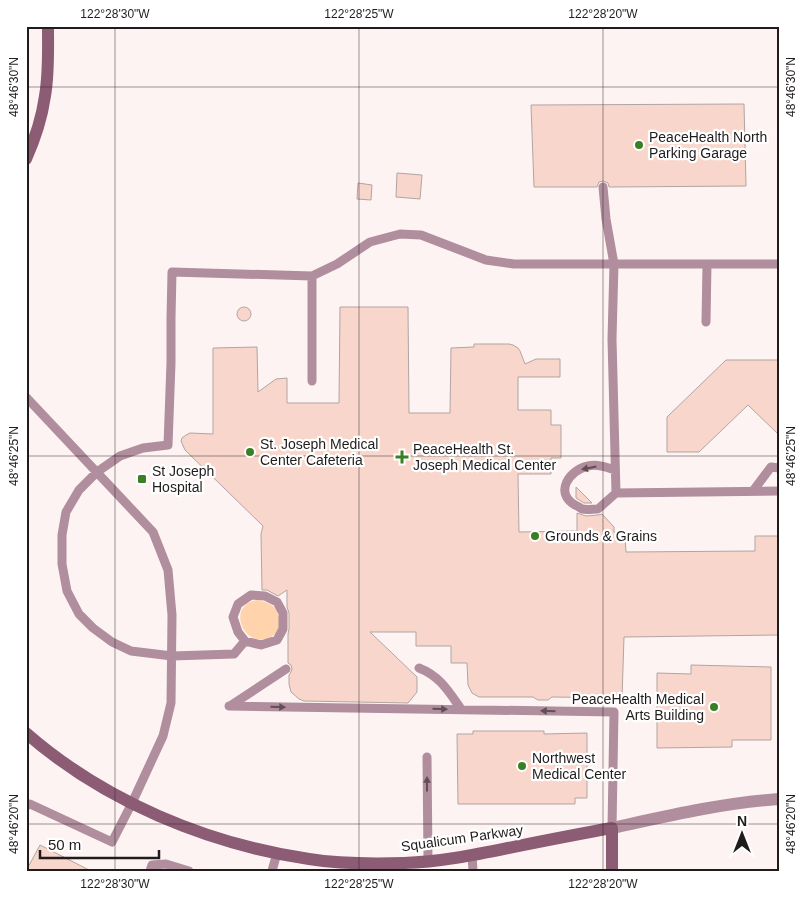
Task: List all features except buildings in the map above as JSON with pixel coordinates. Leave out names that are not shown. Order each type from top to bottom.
[{"type":"street","points":[[26,159],[40,122],[45,96],[48,73],[48,26]]},
{"type":"street","name":"Squalicum Parkway","points":[[26,733],[95,783],[176,824],[222,840],[277,853],[344,863],[403,863],[472,855],[720,806],[779,799]]},
{"type":"street","points":[[612,828],[612,871]]},
{"type":"lane","points":[[603,187],[606,219],[614,264],[612,340],[616,493]]},
{"type":"lane","points":[[246,641],[234,654],[172,656],[131,651],[112,642],[92,628],[79,614],[67,591],[62,564],[62,535],[66,512],[79,490],[97,472],[120,456],[143,448],[168,445],[172,272],[312,276],[337,264],[370,242],[400,234],[421,236],[486,260],[514,264],[779,264]]},
{"type":"lane","points":[[706,322],[707,264]]},
{"type":"lane","points":[[312,276],[312,381]]},
{"type":"lane","points":[[26,397],[153,532],[168,570],[172,615],[171,703],[163,736],[112,842],[30,804],[26,806]]},
{"type":"lane","points":[[615,470],[600,466],[588,466],[573,472],[567,480],[566,496],[571,503],[582,509],[598,508],[616,493],[779,492]]},
{"type":"lane","points":[[753,491],[771,467],[779,468]]},
{"type":"lane","points":[[251,595],[266,596],[277,602],[282,613],[283,628],[277,640],[261,645],[246,641],[238,632],[233,617],[238,604],[251,595]]},
{"type":"lane","points":[[419,668],[428,671],[443,684],[461,710]]},
{"type":"lane","points":[[286,669],[229,706],[614,712],[612,828]]},
{"type":"lane","points":[[427,757],[428,861]]},
{"type":"lane","points":[[272,871],[277,853]]},
{"type":"lane","points":[[472,855],[473,871]]},
{"type":"lane","points":[[150,871],[152,865],[166,864],[188,871]]},
{"type":"shaded area","points":[[258,600],[273,607],[279,618],[279,630],[266,639],[257,639],[250,636],[244,630],[241,623],[240,616],[243,609],[248,603]]},
{"type":"place","name":"PeaceHealth North Parking Garage","points":[[639,145]]},
{"type":"place","name":"St. Joseph Medical Center Cafeteria","points":[[250,452]]},
{"type":"place","name":"PeaceHealth St. Joseph Medical Center","points":[[402,457]]},
{"type":"place","name":"St Joseph Hospital","points":[[142,479]]},
{"type":"place","name":"Grounds & Grains","points":[[535,536]]},
{"type":"place","name":"PeaceHealth Medical Arts Building","points":[[714,707]]},
{"type":"place","name":"Northwest Medical Center","points":[[522,766]]}]
